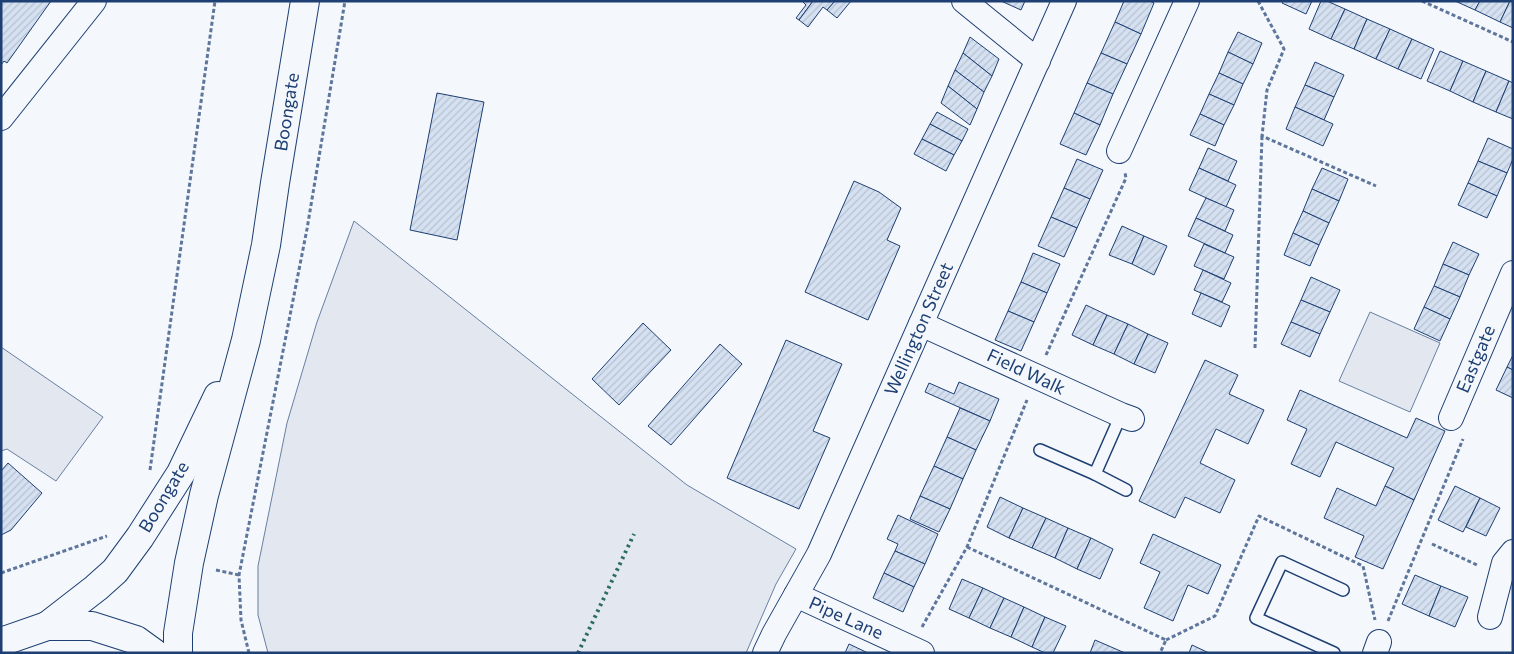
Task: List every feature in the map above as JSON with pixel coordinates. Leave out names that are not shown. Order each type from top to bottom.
[{"type":"street","points":[[1,118],[94,1]]},
{"type":"street","name":"Boongate","points":[[178,653],[178,633],[189,563],[204,495],[246,340],[266,245],[305,1]]},
{"type":"street","points":[[964,1],[1038,61]]},
{"type":"street","name":"Wellington Street","points":[[765,653],[819,554],[1064,1]]},
{"type":"street","points":[[1119,151],[1187,1]]},
{"type":"street","name":"Eastgate","points":[[1458,426],[1513,273]]},
{"type":"street","name":"Field Walk","points":[[921,324],[1126,417]]},
{"type":"street","name":"Boongate","points":[[47,626],[96,588],[114,571],[140,537],[181,473],[246,340]]},
{"type":"street","points":[[1490,617],[1504,563],[1513,552]]},
{"type":"street","name":"Pipe Lane","points":[[796,595],[917,650]]},
{"type":"street","points":[[1,642],[47,626],[92,626],[136,640],[154,653]]},
{"type":"lane","points":[[1095,474],[1126,417]]},
{"type":"lane","points":[[1040,450],[1126,490]]},
{"type":"lane","points":[[1334,653],[1256,618],[1282,562],[1344,590]]},
{"type":"path","points":[[148,479],[215,1]]},
{"type":"path","points":[[249,653],[241,620],[239,576],[307,229],[345,1]]},
{"type":"path","points":[[1255,348],[1262,136],[1267,90],[1284,49],[1258,1]]},
{"type":"path","points":[[1422,1],[1513,42]]},
{"type":"path","points":[[1262,136],[1376,186]]},
{"type":"path","points":[[917,650],[967,547],[1037,376],[1126,178],[1119,151]]},
{"type":"path","points":[[1377,647],[1458,426]]},
{"type":"path","points":[[1,573],[124,530],[140,537]]},
{"type":"path","points":[[1432,544],[1501,576]]},
{"type":"path","points":[[967,547],[1166,640],[1160,653]]},
{"type":"shaded area","points":[[354,221],[687,485],[796,549],[776,584],[746,653],[268,653],[258,615],[258,566],[287,423],[317,322]]},
{"type":"shaded area","points":[[1370,312],[1440,343],[1410,412],[1339,381]]},
{"type":"shaded area","points":[[1,347],[103,417],[56,481],[7,449],[1,451]]},
{"type":"building","points":[[1,1],[51,1],[7,63],[4,61],[1,65]]},
{"type":"building","points":[[802,1],[813,1],[799,20],[796,18],[806,5]]},
{"type":"building","points":[[813,1],[835,1],[827,10],[823,7],[808,27],[799,20]]},
{"type":"building","points":[[835,1],[851,1],[837,18],[827,10]]},
{"type":"building","points":[[1001,1],[1025,1],[1021,10]]},
{"type":"building","points":[[1124,1],[1150,1],[1154,3],[1141,34],[1115,22]]},
{"type":"building","points":[[1283,1],[1312,1],[1306,14],[1282,3]]},
{"type":"building","points":[[1321,1],[1327,1],[1345,9],[1331,39],[1309,29]]},
{"type":"building","points":[[1455,1],[1480,1],[1475,10]]},
{"type":"building","points":[[1480,1],[1510,1],[1500,22],[1475,10]]},
{"type":"building","points":[[1510,1],[1513,1],[1513,28],[1500,22]]},
{"type":"building","points":[[1345,9],[1367,19],[1354,49],[1331,39]]},
{"type":"building","points":[[1367,19],[1390,29],[1376,59],[1354,49]]},
{"type":"building","points":[[1115,22],[1141,34],[1127,64],[1101,53]]},
{"type":"building","points":[[1390,29],[1412,39],[1398,69],[1376,59]]},
{"type":"building","points":[[1238,32],[1262,43],[1253,64],[1228,52]]},
{"type":"building","points":[[970,37],[999,59],[992,76],[963,53]]},
{"type":"building","points":[[1412,39],[1434,49],[1421,79],[1398,69]]},
{"type":"building","points":[[1440,51],[1463,61],[1450,91],[1427,81]]},
{"type":"building","points":[[1228,52],[1253,64],[1243,84],[1219,73]]},
{"type":"building","points":[[963,53],[992,76],[984,92],[955,70]]},
{"type":"building","points":[[1101,53],[1127,64],[1113,94],[1087,83]]},
{"type":"building","points":[[1463,61],[1486,71],[1473,102],[1450,91]]},
{"type":"building","points":[[1315,62],[1344,75],[1334,97],[1305,85]]},
{"type":"building","points":[[955,70],[984,92],[977,109],[948,86]]},
{"type":"building","points":[[1486,71],[1509,81],[1496,112],[1473,102]]},
{"type":"building","points":[[1219,73],[1243,84],[1234,105],[1209,94]]},
{"type":"building","points":[[1509,81],[1513,83],[1513,119],[1496,112]]},
{"type":"building","points":[[1087,83],[1113,94],[1100,125],[1074,113]]},
{"type":"building","points":[[1305,85],[1334,97],[1324,120],[1295,107]]},
{"type":"building","points":[[948,86],[977,109],[970,125],[941,103]]},
{"type":"building","points":[[437,93],[484,102],[457,240],[410,230]]},
{"type":"building","points":[[1209,94],[1234,105],[1224,125],[1200,114]]},
{"type":"building","points":[[1295,107],[1333,124],[1323,146],[1286,129]]},
{"type":"building","points":[[937,112],[968,129],[962,141],[930,124]]},
{"type":"building","points":[[1074,113],[1100,125],[1086,155],[1060,144]]},
{"type":"building","points":[[1200,114],[1224,125],[1215,146],[1190,135]]},
{"type":"building","points":[[930,124],[962,141],[954,155],[922,139]]},
{"type":"building","points":[[1488,138],[1513,149],[1513,159],[1507,173],[1478,161]]},
{"type":"building","points":[[922,139],[954,155],[946,171],[914,154]]},
{"type":"building","points":[[1208,148],[1237,161],[1228,181],[1199,168]]},
{"type":"building","points":[[1077,159],[1103,170],[1090,199],[1064,188]]},
{"type":"building","points":[[1478,161],[1507,173],[1497,196],[1468,183]]},
{"type":"building","points":[[1199,168],[1236,185],[1226,207],[1189,190]]},
{"type":"building","points":[[1322,168],[1348,179],[1339,201],[1312,189]]},
{"type":"building","points":[[854,181],[879,192],[901,208],[887,240],[900,246],[868,320],[805,292]]},
{"type":"building","points":[[1468,183],[1497,196],[1487,218],[1458,205]]},
{"type":"building","points":[[1064,188],[1090,199],[1077,228],[1051,217]]},
{"type":"building","points":[[1312,189],[1339,201],[1329,223],[1303,211]]},
{"type":"building","points":[[1206,198],[1234,210],[1225,231],[1196,218]]},
{"type":"building","points":[[1303,211],[1329,223],[1319,245],[1293,233]]},
{"type":"building","points":[[1051,217],[1077,228],[1064,257],[1038,246]]},
{"type":"building","points":[[1196,218],[1233,235],[1225,253],[1188,236]]},
{"type":"building","points":[[1122,226],[1144,236],[1132,264],[1109,255]]},
{"type":"building","points":[[1293,233],[1319,245],[1310,266],[1284,255]]},
{"type":"building","points":[[1144,236],[1167,246],[1154,275],[1132,264]]},
{"type":"building","points":[[1453,242],[1479,254],[1469,275],[1443,264]]},
{"type":"building","points":[[1204,244],[1234,257],[1224,279],[1194,266]]},
{"type":"building","points":[[1033,253],[1060,264],[1047,293],[1021,282]]},
{"type":"building","points":[[1443,264],[1469,275],[1460,297],[1434,286]]},
{"type":"building","points":[[1203,270],[1231,283],[1222,302],[1194,290]]},
{"type":"building","points":[[1311,277],[1340,290],[1330,312],[1301,300]]},
{"type":"building","points":[[1021,282],[1047,293],[1034,322],[1008,311]]},
{"type":"building","points":[[1434,286],[1460,297],[1450,319],[1424,307]]},
{"type":"building","points":[[1201,293],[1230,306],[1221,327],[1192,314]]},
{"type":"building","points":[[1301,300],[1330,312],[1320,334],[1291,322]]},
{"type":"building","points":[[1086,305],[1107,315],[1093,345],[1072,335]]},
{"type":"building","points":[[1424,307],[1450,319],[1440,341],[1414,329]]},
{"type":"building","points":[[1008,311],[1034,322],[1021,351],[995,340]]},
{"type":"building","points":[[1107,315],[1128,324],[1114,354],[1093,345]]},
{"type":"building","points":[[1291,322],[1320,334],[1310,357],[1281,344]]},
{"type":"building","points":[[643,323],[671,350],[619,405],[592,379]]},
{"type":"building","points":[[1128,324],[1148,334],[1134,364],[1114,354]]},
{"type":"building","points":[[1148,334],[1168,343],[1155,373],[1134,364]]},
{"type":"building","points":[[786,340],[842,364],[813,431],[830,438],[799,509],[727,478]]},
{"type":"building","points":[[720,344],[742,364],[671,445],[648,426]]},
{"type":"building","points":[[1513,355],[1513,370],[1507,367]]},
{"type":"building","points":[[1205,360],[1238,375],[1229,394],[1264,410],[1248,444],[1216,429],[1200,463],[1235,480],[1220,513],[1185,497],[1175,518],[1139,501]]},
{"type":"building","points":[[1507,367],[1513,370],[1513,398],[1496,390]]},
{"type":"building","points":[[959,382],[999,399],[990,421],[925,392],[929,383],[954,394]]},
{"type":"building","points":[[1300,390],[1407,438],[1416,418],[1445,431],[1414,500],[1385,486],[1394,468],[1336,442],[1320,477],[1291,464],[1307,429],[1287,420]]},
{"type":"building","points":[[960,408],[990,421],[976,450],[947,437]]},
{"type":"building","points":[[947,437],[976,450],[963,479],[934,466]]},
{"type":"building","points":[[8,463],[42,493],[11,530],[1,535],[1,471]]},
{"type":"building","points":[[934,466],[963,479],[950,509],[920,496]]},
{"type":"building","points":[[1385,486],[1414,500],[1383,569],[1355,557],[1364,536],[1324,518],[1337,488],[1376,506]]},
{"type":"building","points":[[1455,486],[1480,498],[1463,532],[1438,520]]},
{"type":"building","points":[[920,496],[950,509],[939,532],[910,519]]},
{"type":"building","points":[[1000,497],[1023,508],[1009,538],[987,527]]},
{"type":"building","points":[[1480,498],[1500,508],[1486,536],[1466,527]]},
{"type":"building","points":[[1023,508],[1046,518],[1032,548],[1009,538]]},
{"type":"building","points":[[898,515],[938,534],[925,564],[895,551],[898,544],[887,539]]},
{"type":"building","points":[[1046,518],[1068,528],[1055,558],[1032,548]]},
{"type":"building","points":[[1068,528],[1091,538],[1077,569],[1055,558]]},
{"type":"building","points":[[1153,534],[1221,565],[1208,594],[1188,585],[1173,621],[1144,608],[1160,572],[1140,563]]},
{"type":"building","points":[[1091,538],[1113,549],[1100,579],[1077,569]]},
{"type":"building","points":[[895,551],[925,564],[914,587],[884,573]]},
{"type":"building","points":[[884,573],[914,587],[903,612],[873,598]]},
{"type":"building","points":[[1415,575],[1441,586],[1429,616],[1402,604]]},
{"type":"building","points":[[962,579],[983,588],[969,618],[949,609]]},
{"type":"building","points":[[1441,586],[1468,597],[1455,627],[1429,616]]},
{"type":"building","points":[[983,588],[1004,598],[990,628],[969,618]]},
{"type":"building","points":[[1004,598],[1024,607],[1011,637],[990,628]]},
{"type":"building","points":[[1024,607],[1045,617],[1032,647],[1011,637]]},
{"type":"building","points":[[1045,617],[1066,626],[1053,653],[1045,653],[1032,647]]},
{"type":"building","points":[[1095,640],[1125,653],[1090,653]]},
{"type":"building","points":[[849,644],[868,653],[845,653]]},
{"type":"building","points":[[1192,645],[1209,653],[1189,653]]},
{"type":"hedge","points":[[578,653],[634,534]]}]
